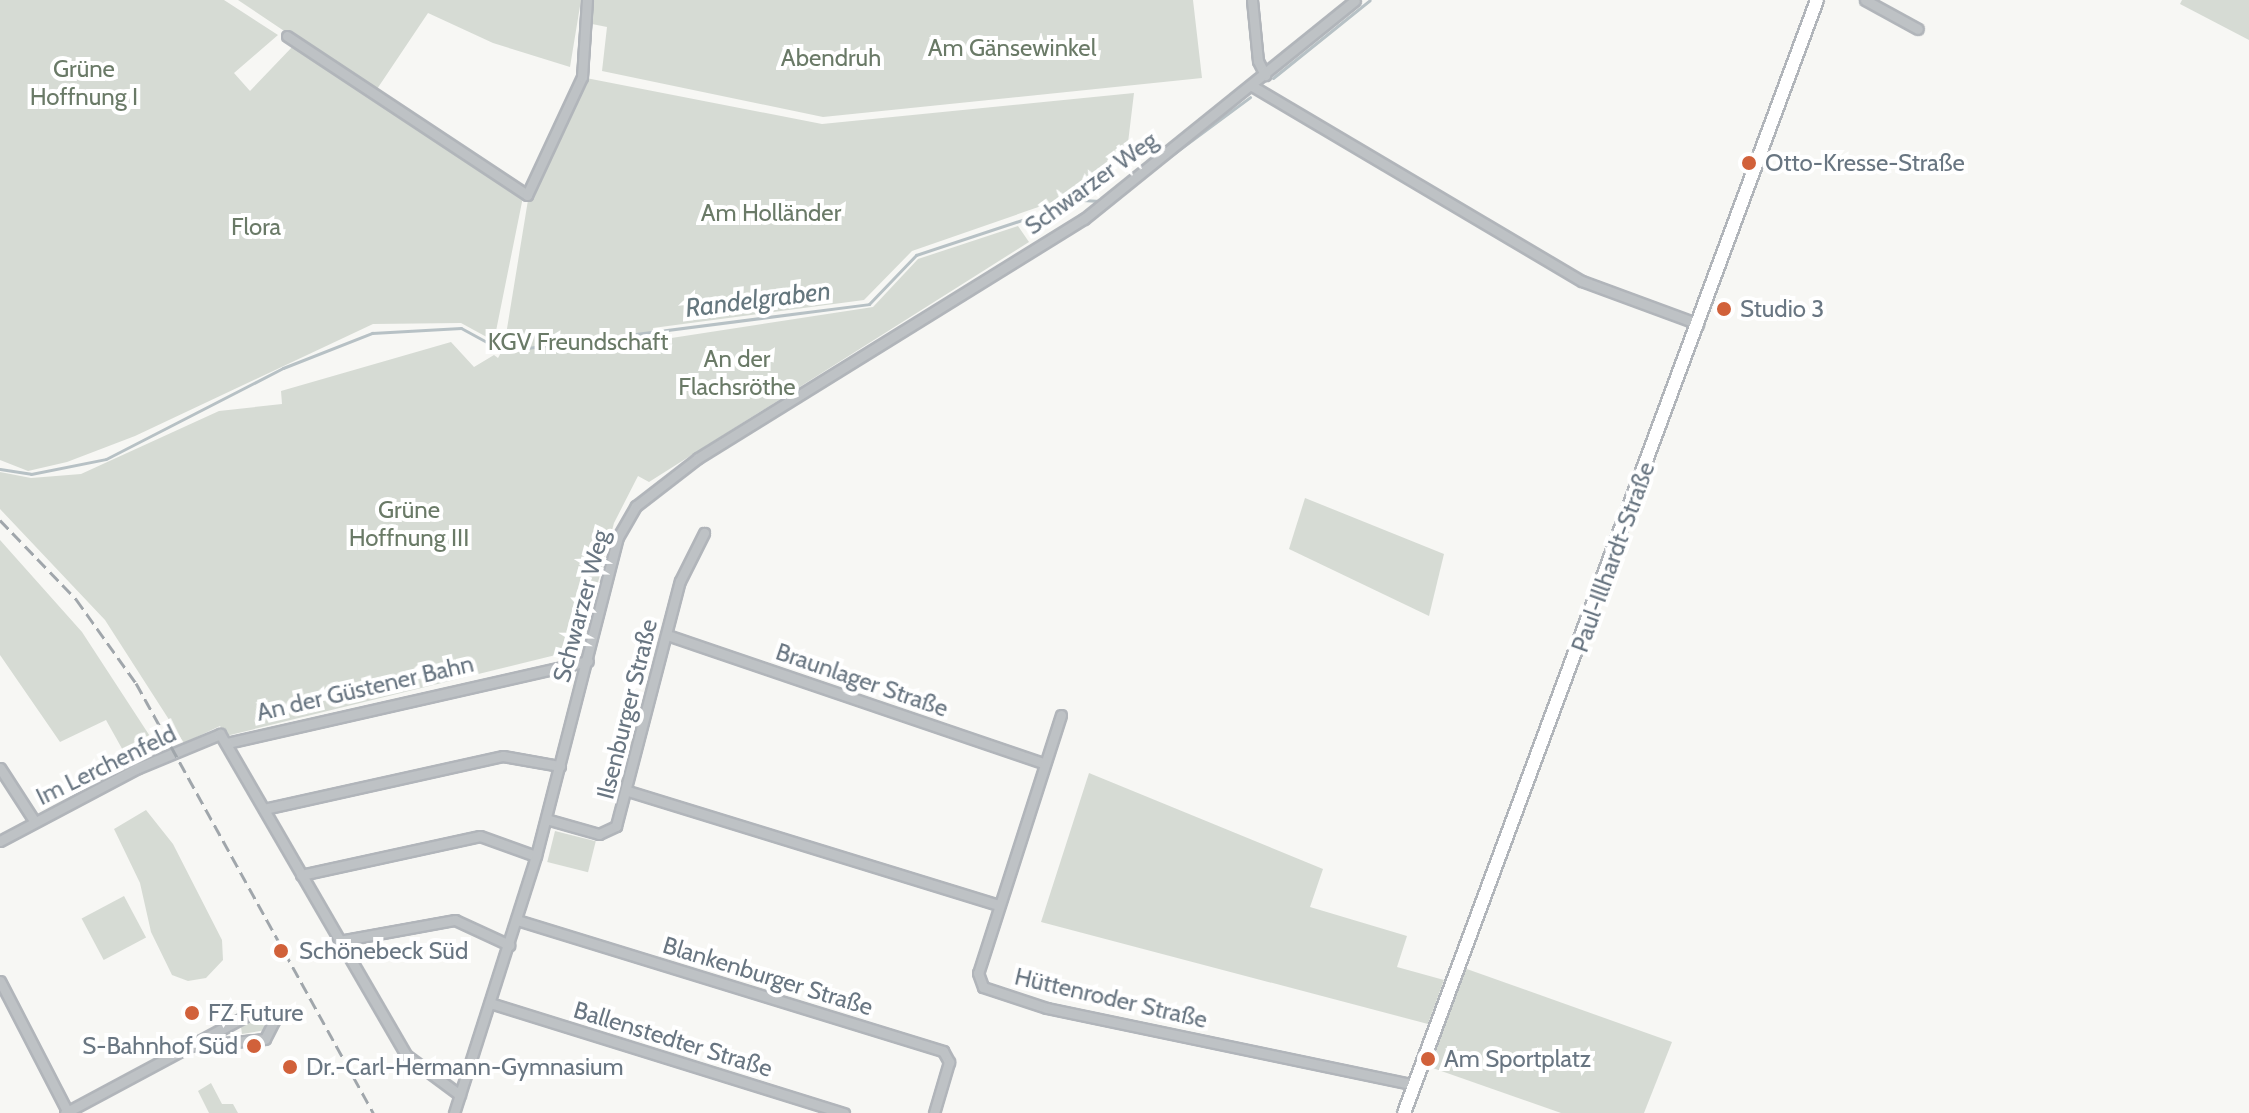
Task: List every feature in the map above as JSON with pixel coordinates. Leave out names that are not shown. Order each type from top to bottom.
[{"type":"street","points":[[287,36],[527,195],[582,77],[587,0]]},
{"type":"street","points":[[1252,0],[1258,61],[1265,75]]},
{"type":"street","points":[[1355,0],[1252,86],[1582,281],[1698,324]]},
{"type":"street","name":"Paul-Illhardt-Straße","points":[[1404,1113],[1817,0]]},
{"type":"street","points":[[1869,1],[1918,29]]},
{"type":"street","name":"Schwarzer Weg","points":[[454,1113],[536,856],[618,537],[643,498],[698,458],[1095,210],[1252,86]]},
{"type":"street","name":"Ilsenburger Straße","points":[[546,819],[609,833],[628,791],[680,581],[704,533]]},
{"type":"street","name":"Braunlager Straße","points":[[667,635],[1044,763]]},
{"type":"street","name":"An der Güstener Bahn","points":[[227,743],[588,661]]},
{"type":"street","name":"Hüttenroder Straße","points":[[1061,715],[978,973],[988,990],[1057,1010],[1414,1085]]},
{"type":"street","name":"Im Lerchenfeld","points":[[0,841],[171,754],[220,734],[227,743]]},
{"type":"street","points":[[227,743],[406,1055],[460,1095]]},
{"type":"street","points":[[264,809],[503,756],[560,766]]},
{"type":"street","points":[[0,768],[35,822]]},
{"type":"street","points":[[628,791],[999,905]]},
{"type":"street","points":[[301,875],[474,837],[536,856]]},
{"type":"street","points":[[339,941],[455,920],[509,945]]},
{"type":"street","name":"Blankenburger Straße","points":[[517,920],[943,1051],[949,1062],[934,1113]]},
{"type":"street","points":[[0,981],[67,1113],[255,1011],[264,1011],[274,1021],[265,1039],[192,1046]]},
{"type":"street","name":"Ballenstedter Straße","points":[[490,1003],[844,1113]]},
{"type":"green space","name":"Flora","points":[[0,0],[224,0],[278,35],[234,73],[250,91],[294,45],[523,197],[494,341],[461,323],[373,324],[135,436],[67,462],[28,471],[0,460]]},
{"type":"green space","points":[[238,0],[581,0],[570,67],[493,43],[428,13],[375,92]]},
{"type":"green space","name":"Abendruh","points":[[590,0],[1193,0],[1202,78],[823,117],[602,71],[607,27],[587,23]]},
{"type":"green space","points":[[2182,0],[2249,0],[2249,40],[2180,4]]},
{"type":"green space","points":[[586,78],[822,124],[1134,93],[1127,151],[1097,169],[1099,186],[912,251],[864,300],[653,328],[652,341],[873,307],[918,259],[1018,226],[1029,242],[649,482],[638,476],[614,523],[580,649],[226,736],[220,726],[184,743],[105,620],[0,509],[0,472],[31,478],[81,474],[219,411],[282,404],[281,391],[451,342],[474,367],[494,355],[498,358],[504,347],[528,200]]},
{"type":"green space","points":[[1305,498],[1444,554],[1429,616],[1289,549]]},
{"type":"green space","points":[[0,540],[82,632],[157,747],[130,763],[106,720],[60,742],[0,655]]},
{"type":"green space","points":[[1089,773],[1323,869],[1310,907],[1407,936],[1397,967],[1444,980],[1428,1024],[1041,922]]},
{"type":"green space","points":[[146,810],[173,844],[222,940],[223,960],[206,978],[188,981],[172,975],[151,932],[140,883],[114,829]]},
{"type":"green space","points":[[555,831],[596,841],[588,872],[547,862]]},
{"type":"green space","points":[[124,896],[146,937],[104,960],[82,919]]},
{"type":"green space","points":[[1464,968],[1672,1042],[1644,1113],[1561,1113],[1427,1066]]},
{"type":"green space","points":[[260,1018],[266,1030],[242,1034],[241,1027]]},
{"type":"green space","points":[[211,1083],[222,1104],[233,1104],[238,1113],[209,1113],[198,1091]]},
{"type":"waterway","name":"Randelgraben","points":[[1273,78],[1370,0]]},
{"type":"waterway","name":"Randelgraben","points":[[1107,203],[1250,97]]},
{"type":"waterway","name":"Randelgraben","points":[[0,469],[31,474],[106,459],[283,368],[372,333],[461,328],[503,351],[869,304],[916,255],[1082,200],[1100,201]]},
{"type":"railway","points":[[0,520],[76,599],[136,683],[373,1113]]},
{"type":"place","name":"Otto-Kresse-Straße","points":[[1749,163]]},
{"type":"place","name":"Studio 3","points":[[1724,309]]},
{"type":"place","name":"Schönebeck Süd","points":[[281,951]]},
{"type":"place","name":"FZ Future","points":[[192,1013]]},
{"type":"place","name":"S-Bahnhof Süd","points":[[254,1046]]},
{"type":"place","name":"Am Sportplatz","points":[[1428,1059]]},
{"type":"place","name":"Dr.-Carl-Hermann-Gymnasium","points":[[290,1067]]},
{"type":"park label","name":"Am Gänsewinkel","points":[[1012,48]]},
{"type":"park label","name":"Grüne Hoffnung I","points":[[84,83]]},
{"type":"park label","name":"Am Holländer","points":[[771,213]]},
{"type":"park label","name":"KGV Freundschaft","points":[[578,342]]},
{"type":"park label","name":"An der Flachsröthe","points":[[737,373]]},
{"type":"park label","name":"Grüne Hoffnung III","points":[[409,524]]}]
